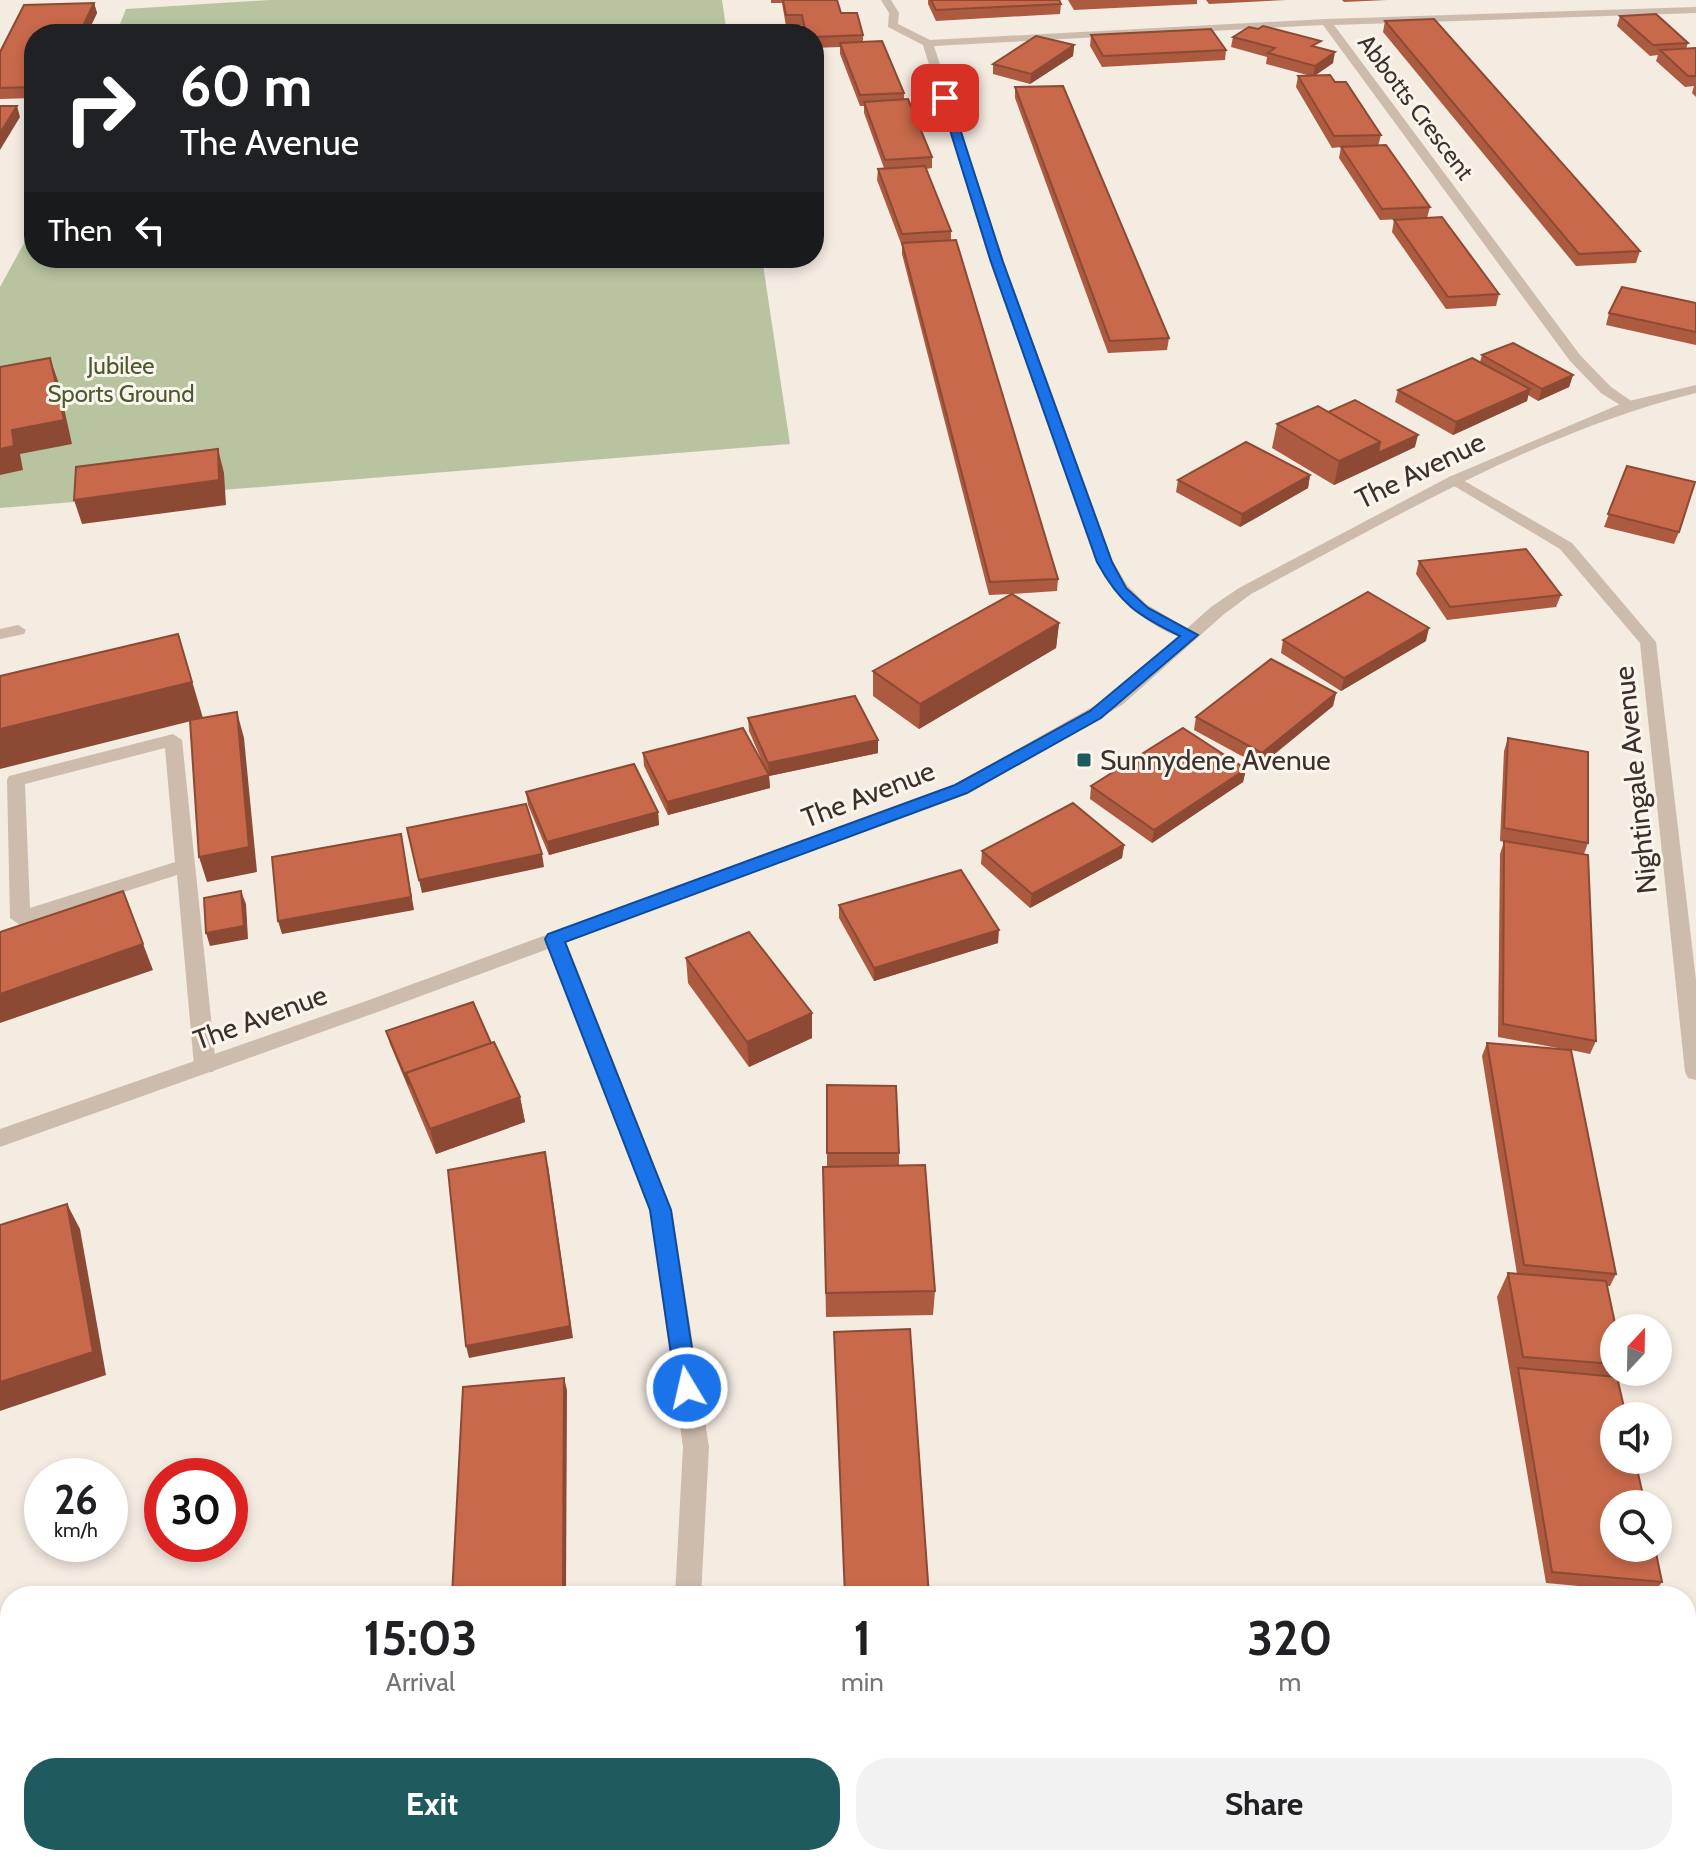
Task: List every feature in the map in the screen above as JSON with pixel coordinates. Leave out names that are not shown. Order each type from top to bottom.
[{"type":"street","points":[[886,0],[894,13],[892,25],[928,43],[997,262],[1105,562],[1120,591],[1142,612],[1190,635]]},
{"type":"street","points":[[1326,22],[1696,10]]},
{"type":"street","name":"Abbotts Crescent","points":[[928,43],[1326,22],[1575,358],[1606,390],[1630,405]]},
{"type":"street","name":"The Avenue","points":[[0,1138],[555,939],[961,789],[1096,715],[1245,591],[1454,480],[1630,405],[1696,389]]},
{"type":"street","name":"Nightingale Avenue","points":[[1454,480],[1566,546],[1648,642],[1696,1072]]},
{"type":"street","points":[[183,866],[20,918],[16,780],[173,740],[205,1066]]},
{"type":"street","points":[[555,939],[661,1210],[696,1447],[689,1586]]},
{"type":"green space","points":[[269,0],[722,0],[726,24],[120,24],[126,9]]},
{"type":"green space","name":"Jubilee Sports Ground","points":[[24,243],[24,268],[764,268],[790,444],[0,508],[0,287]]},
{"type":"building","points":[[783,0],[837,0],[841,13],[857,13],[863,35],[824,37],[824,24],[804,24],[802,15],[786,15]]},
{"type":"building","points":[[931,0],[1059,0],[1061,4],[936,10]]},
{"type":"building","points":[[94,3],[84,24],[24,24],[24,87],[0,88],[0,52],[24,5]]},
{"type":"building","points":[[1656,14],[1688,43],[1653,45],[1620,16]]},
{"type":"building","points":[[1434,19],[1640,251],[1579,254],[1385,21]]},
{"type":"building","points":[[1263,26],[1321,41],[1312,46],[1335,52],[1315,66],[1268,53],[1275,48],[1233,37],[1249,27],[1258,29]]},
{"type":"building","points":[[1211,29],[1226,50],[1103,56],[1091,35]]},
{"type":"building","points":[[1036,36],[1074,45],[1031,74],[993,64]]},
{"type":"building","points":[[882,41],[904,93],[860,95],[840,43]]},
{"type":"building","points":[[1696,48],[1696,76],[1688,76],[1660,50]]},
{"type":"building","points":[[1330,75],[1335,82],[1346,82],[1381,135],[1334,136],[1298,76]]},
{"type":"building","points":[[1063,86],[1169,338],[1110,341],[1015,87]]},
{"type":"building","points":[[908,99],[932,157],[885,160],[864,102]]},
{"type":"building","points":[[0,106],[17,106],[0,133]]},
{"type":"building","points":[[1386,145],[1430,207],[1382,209],[1341,147]]},
{"type":"building","points":[[925,166],[951,231],[902,234],[878,169]]},
{"type":"building","points":[[1442,217],[1499,294],[1448,297],[1394,220]]},
{"type":"building","points":[[956,240],[1058,579],[990,582],[902,243]]},
{"type":"building","points":[[1622,287],[1696,303],[1696,332],[1609,313]]},
{"type":"building","points":[[1513,343],[1573,375],[1542,389],[1482,355]]},
{"type":"building","points":[[50,358],[64,420],[12,430],[14,446],[0,449],[0,367]]},
{"type":"building","points":[[1472,358],[1530,389],[1456,422],[1398,390]]},
{"type":"building","points":[[1355,400],[1418,435],[1378,453],[1380,442],[1328,412]]},
{"type":"building","points":[[1318,406],[1380,442],[1339,461],[1277,424]]},
{"type":"building","points":[[1246,442],[1310,475],[1242,514],[1178,480]]},
{"type":"building","points":[[218,449],[219,480],[74,500],[76,467]]},
{"type":"building","points":[[1627,466],[1695,482],[1679,532],[1608,514]]},
{"type":"building","points":[[1526,549],[1561,595],[1450,607],[1419,561]]},
{"type":"building","points":[[1368,592],[1429,628],[1344,678],[1283,640]]},
{"type":"building","points":[[1012,594],[1059,623],[920,704],[873,671]]},
{"type":"building","points":[[178,634],[192,682],[0,729],[0,676]]},
{"type":"building","points":[[1271,659],[1336,693],[1262,753],[1196,717]]},
{"type":"building","points":[[855,696],[878,740],[768,763],[748,718]]},
{"type":"building","points":[[237,712],[249,847],[199,857],[190,720]]},
{"type":"building","points":[[743,728],[769,775],[667,802],[643,753]]},
{"type":"building","points":[[1183,728],[1246,769],[1154,830],[1091,786]]},
{"type":"building","points":[[1508,738],[1588,752],[1588,843],[1504,828]]},
{"type":"building","points":[[634,764],[658,812],[547,842],[526,792]]},
{"type":"building","points":[[1073,803],[1124,845],[1032,894],[982,851]]},
{"type":"building","points":[[526,804],[542,854],[419,880],[407,828]]},
{"type":"building","points":[[401,834],[411,897],[278,921],[272,857]]},
{"type":"building","points":[[1504,841],[1588,855],[1596,1041],[1503,1024]]},
{"type":"building","points":[[961,870],[999,930],[874,968],[839,905]]},
{"type":"building","points":[[123,891],[143,944],[0,994],[0,932]]},
{"type":"building","points":[[241,891],[244,926],[206,933],[204,898]]},
{"type":"building","points":[[749,932],[812,1013],[747,1042],[686,958]]},
{"type":"building","points":[[473,1002],[491,1043],[406,1073],[409,1085],[386,1031]]},
{"type":"building","points":[[494,1042],[520,1097],[430,1129],[406,1073]]},
{"type":"building","points":[[1487,1043],[1571,1050],[1616,1274],[1524,1265]]},
{"type":"building","points":[[827,1085],[896,1086],[899,1153],[827,1153]]},
{"type":"building","points":[[545,1152],[570,1326],[466,1346],[448,1170]]},
{"type":"building","points":[[925,1165],[935,1291],[826,1293],[823,1167]]},
{"type":"building","points":[[67,1204],[93,1352],[0,1382],[0,1225]]},
{"type":"building","points":[[1508,1273],[1606,1281],[1613,1314],[1600,1314],[1600,1363],[1523,1357]]},
{"type":"building","points":[[910,1329],[928,1586],[845,1586],[834,1332]]},
{"type":"building","points":[[1518,1368],[1600,1375],[1600,1386],[1619,1386],[1623,1402],[1600,1402],[1600,1474],[1638,1474],[1642,1490],[1600,1490],[1600,1562],[1658,1562],[1662,1582],[1552,1572]]},
{"type":"building","points":[[564,1378],[563,1586],[453,1586],[463,1387]]},
{"type":"place","name":"Sunnydene Avenue","points":[[1084,760]]},
{"type":"route","points":[[687,1388],[661,1210],[566,974],[555,939],[898,815],[961,789],[1096,715],[1152,671],[1190,635],[1142,612],[1120,591],[1105,562],[997,262],[945,98]]}]
